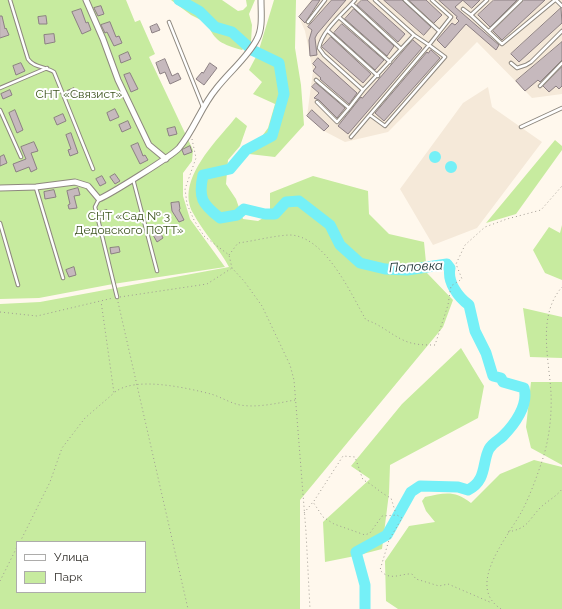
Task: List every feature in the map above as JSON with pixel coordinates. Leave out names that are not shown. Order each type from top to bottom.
[{"type":"street","points":[[86,0],[103,39],[118,80],[149,145],[166,159]]},
{"type":"street","points":[[0,188],[36,187],[75,182],[82,183],[99,198],[166,159],[178,150],[192,130],[203,107],[215,89],[257,40],[261,29],[261,0]]},
{"type":"lane","points":[[10,0],[28,59],[34,66],[48,68],[54,72],[93,169]]},
{"type":"lane","points":[[308,22],[324,0]]},
{"type":"lane","points":[[356,0],[320,41],[320,48],[324,55],[363,90]]},
{"type":"lane","points":[[370,115],[385,126],[445,57],[414,34],[375,0]]},
{"type":"lane","points":[[405,0],[439,31]]},
{"type":"lane","points":[[351,137],[451,17],[432,0]]},
{"type":"lane","points":[[470,15],[487,0]]},
{"type":"lane","points":[[489,31],[520,0]]},
{"type":"lane","points":[[463,9],[502,44],[555,0],[562,6]]},
{"type":"lane","points":[[352,4],[401,49]]},
{"type":"lane","points":[[340,18],[390,62]]},
{"type":"lane","points":[[169,22],[203,107]]},
{"type":"lane","points":[[328,31],[378,76]]},
{"type":"lane","points":[[511,63],[516,68],[526,65],[562,31]]},
{"type":"lane","points":[[317,102],[338,122],[363,90],[378,76],[414,34]]},
{"type":"lane","points":[[540,86],[562,63]]},
{"type":"lane","points":[[0,88],[48,68]]},
{"type":"lane","points":[[316,80],[349,108]]},
{"type":"lane","points":[[521,127],[562,108]]},
{"type":"lane","points":[[0,110],[21,157]]},
{"type":"lane","points":[[133,178],[157,271]]},
{"type":"lane","points":[[36,187],[63,278]]},
{"type":"lane","points":[[99,198],[95,207],[117,297]]},
{"type":"lane","points":[[0,223],[18,285]]},
{"type":"path","points":[[192,130],[196,158],[185,189],[187,204],[194,220],[204,236],[229,255],[232,268],[244,281],[262,306],[290,365],[294,380],[306,532],[310,609]]},
{"type":"path","points":[[229,255],[238,243],[290,235],[300,238],[317,247],[332,263],[345,280],[366,320],[376,323],[404,340],[418,345],[435,345],[448,305],[451,286],[462,279],[456,264],[465,245],[485,227],[507,218],[541,210],[562,186]]},
{"type":"path","points":[[492,603],[487,594],[488,579],[504,538],[522,510],[546,451],[551,394],[547,330],[550,310],[557,293],[562,287]]},
{"type":"path","points":[[117,297],[188,609]]},
{"type":"path","points":[[101,301],[114,393]]},
{"type":"path","points":[[20,541],[50,482],[62,448],[85,418],[121,387],[137,384],[165,385],[212,394],[240,405],[269,404],[296,400]]},
{"type":"path","points":[[304,513],[313,502],[343,456],[355,457],[363,480],[374,484],[383,494],[391,498],[397,515]]},
{"type":"path","points":[[508,532],[521,529],[528,525],[541,508],[562,489]]},
{"type":"path","points":[[313,502],[323,517],[334,524],[365,535],[370,533],[382,516],[397,515],[402,518],[389,540],[380,570],[383,574],[398,577],[406,574],[412,574],[416,579],[439,586],[448,584],[492,603],[501,609]]},
{"type":"path","points":[[0,581],[16,549]]},
{"type":"shaded area","points":[[311,0],[562,0],[562,94],[532,98],[477,42],[388,132],[345,142],[324,131],[307,116],[313,71],[305,31],[299,17]]},
{"type":"shaded area","points":[[488,87],[492,107],[542,142],[477,228],[433,245],[400,189],[463,103]]},
{"type":"green space","points":[[0,0],[126,0],[135,22],[140,20],[155,54],[149,57],[193,150],[192,161],[183,173],[183,196],[190,219],[225,267],[113,284],[39,298],[0,299]]},
{"type":"green space","points":[[171,0],[222,0],[238,11],[243,10],[247,6],[246,0],[255,0],[249,14],[252,25],[251,42],[242,50],[224,44],[216,38],[207,23],[191,15]]},
{"type":"green space","points":[[274,0],[296,0],[295,48],[301,85],[304,125],[275,157],[249,154],[268,128],[275,104],[253,94],[262,82],[249,70],[258,53]]},
{"type":"green space","points":[[236,117],[247,126],[240,146],[228,160],[226,184],[236,199],[243,219],[258,221],[270,214],[270,193],[313,176],[368,191],[369,214],[389,234],[424,242],[427,273],[453,300],[443,327],[300,500],[300,609],[0,609],[0,304],[40,302],[229,267],[221,253],[201,227],[193,213],[189,200],[189,187],[194,174],[209,149]]},
{"type":"green space","points":[[555,140],[562,146],[562,150],[516,214],[486,223]]},
{"type":"green space","points":[[562,225],[562,280],[545,273],[533,250],[549,227],[560,233]]},
{"type":"green space","points":[[523,308],[562,317],[562,358],[530,357]]},
{"type":"green space","points":[[461,348],[484,386],[478,418],[390,465],[389,493],[382,549],[325,562],[323,522],[370,479],[351,466],[402,404]]},
{"type":"green space","points":[[531,382],[562,382],[562,465],[531,448],[526,427]]},
{"type":"green space","points":[[534,460],[562,467],[562,609],[398,609],[386,601],[385,561],[409,526],[435,522],[426,511],[422,501],[425,497],[438,494],[454,494],[471,503],[500,474]]},
{"type":"water","points":[[437,151],[440,152],[440,162],[433,163],[430,162],[429,155],[430,152]]},
{"type":"water","points":[[449,161],[453,161],[457,167],[453,173],[449,173],[445,169],[445,165]]},
{"type":"building","points":[[313,0],[320,0],[305,23],[299,17]]},
{"type":"building","points":[[332,0],[346,0],[317,34],[315,38],[317,55],[310,56],[309,40],[312,30],[308,27]]},
{"type":"building","points":[[362,0],[367,0],[405,34],[398,42],[357,5]]},
{"type":"building","points":[[384,0],[402,0],[431,27],[424,35]]},
{"type":"building","points":[[409,0],[426,0],[442,15],[434,23]]},
{"type":"building","points":[[439,0],[463,0],[455,7],[499,45],[496,50],[466,24],[445,48],[437,40],[452,23],[455,25],[459,21],[456,18],[457,17]]},
{"type":"building","points":[[463,0],[480,0],[472,8]]},
{"type":"building","points":[[494,0],[517,0],[490,27],[478,15]]},
{"type":"building","points":[[524,0],[545,0],[502,40],[493,31]]},
{"type":"building","points":[[101,6],[104,14],[98,16],[94,8]]},
{"type":"building","points":[[561,8],[562,23],[519,62],[511,54]]},
{"type":"building","points":[[81,9],[86,23],[88,22],[91,30],[82,34],[72,12]]},
{"type":"building","points":[[354,9],[394,46],[387,56],[345,19]]},
{"type":"building","points":[[0,16],[2,16],[5,29],[6,28],[9,35],[0,38]]},
{"type":"building","points":[[46,16],[47,24],[39,24],[38,17]]},
{"type":"building","points":[[110,22],[116,37],[119,36],[122,43],[114,46],[107,32],[105,33],[101,25]]},
{"type":"building","points":[[157,24],[160,30],[152,33],[150,27]]},
{"type":"building","points":[[342,24],[384,60],[375,70],[334,33]]},
{"type":"building","points":[[54,34],[55,42],[45,44],[44,35]]},
{"type":"building","points":[[331,37],[371,74],[363,83],[322,47]]},
{"type":"building","points":[[413,40],[422,48],[348,134],[338,126],[361,97],[362,98]]},
{"type":"building","points":[[562,42],[562,60],[540,82],[538,80],[525,91],[516,81]]},
{"type":"building","points":[[431,50],[440,58],[384,121],[375,113],[427,52],[428,53]]},
{"type":"building","points":[[128,52],[131,59],[121,63],[119,56]]},
{"type":"building","points":[[318,58],[357,93],[349,104],[313,71],[316,67],[313,64]]},
{"type":"building","points":[[165,59],[172,76],[178,73],[181,79],[170,84],[165,72],[160,74],[156,63]]},
{"type":"building","points":[[21,63],[25,71],[16,75],[13,66]]},
{"type":"building","points":[[210,63],[217,68],[204,85],[196,79],[202,72],[203,73]]},
{"type":"building","points":[[562,67],[562,86],[559,89],[556,86],[549,92],[543,86]]},
{"type":"building","points":[[130,73],[138,89],[131,92],[124,75]]},
{"type":"building","points":[[316,83],[345,108],[337,118],[319,100],[314,98],[319,93],[312,87]]},
{"type":"building","points":[[74,88],[77,95],[69,98],[67,91]]},
{"type":"building","points":[[10,90],[12,95],[3,99],[1,94]]},
{"type":"building","points":[[115,109],[119,117],[110,121],[107,113]]},
{"type":"building","points":[[15,110],[23,130],[17,133],[9,113]]},
{"type":"building","points":[[312,110],[329,126],[324,131],[307,116]]},
{"type":"building","points":[[63,114],[66,121],[57,125],[54,118]]},
{"type":"building","points":[[128,121],[131,128],[122,132],[119,125]]},
{"type":"building","points":[[175,127],[177,134],[169,136],[167,129]]},
{"type":"building","points":[[71,133],[78,153],[70,156],[68,150],[71,149],[66,135]]},
{"type":"building","points":[[34,142],[38,151],[31,153],[37,169],[31,172],[29,167],[16,172],[13,164],[26,159],[21,147]]},
{"type":"building","points":[[138,143],[143,156],[145,155],[148,160],[140,164],[131,146]]},
{"type":"building","points":[[190,146],[192,152],[184,155],[182,150]]},
{"type":"building","points":[[4,155],[7,163],[0,166],[0,157]]},
{"type":"building","points":[[115,174],[120,181],[115,184],[110,177]]},
{"type":"building","points":[[102,176],[106,183],[100,186],[96,179]]},
{"type":"building","points":[[78,188],[80,195],[74,196],[77,208],[69,209],[68,205],[70,204],[67,191]]},
{"type":"building","points":[[54,190],[56,197],[45,199],[44,192]]},
{"type":"building","points":[[179,202],[179,210],[184,220],[179,222],[172,211],[171,203]]},
{"type":"building","points":[[107,210],[109,217],[101,220],[99,212]]},
{"type":"building","points":[[159,230],[163,238],[157,242],[152,233]]},
{"type":"building","points":[[119,247],[120,252],[111,254],[110,248]]},
{"type":"building","points":[[74,267],[76,275],[69,277],[66,270]]},
{"type":"waterway","name":"Поповка","points":[[179,0],[199,11],[215,27],[232,32],[252,50],[279,63],[284,94],[272,136],[246,150],[230,169],[203,175],[201,195],[209,209],[220,218],[237,215],[244,209],[265,214],[275,214],[286,202],[299,201],[330,225],[340,245],[360,263],[385,269],[407,270],[447,264],[450,268],[450,279],[454,289],[469,305],[475,331],[486,353],[493,376],[501,378],[503,382],[524,388],[524,401],[520,414],[501,438],[489,449],[481,476],[474,486],[468,490],[458,487],[420,486],[411,492],[387,535],[356,552],[365,585],[365,609]]},
{"type":"park label","name":"СНТ «Связист»","points":[[79,94]]},
{"type":"park label","name":"СНТ «Сад № 3 Дедовского ПОТТ»","points":[[129,223]]}]
